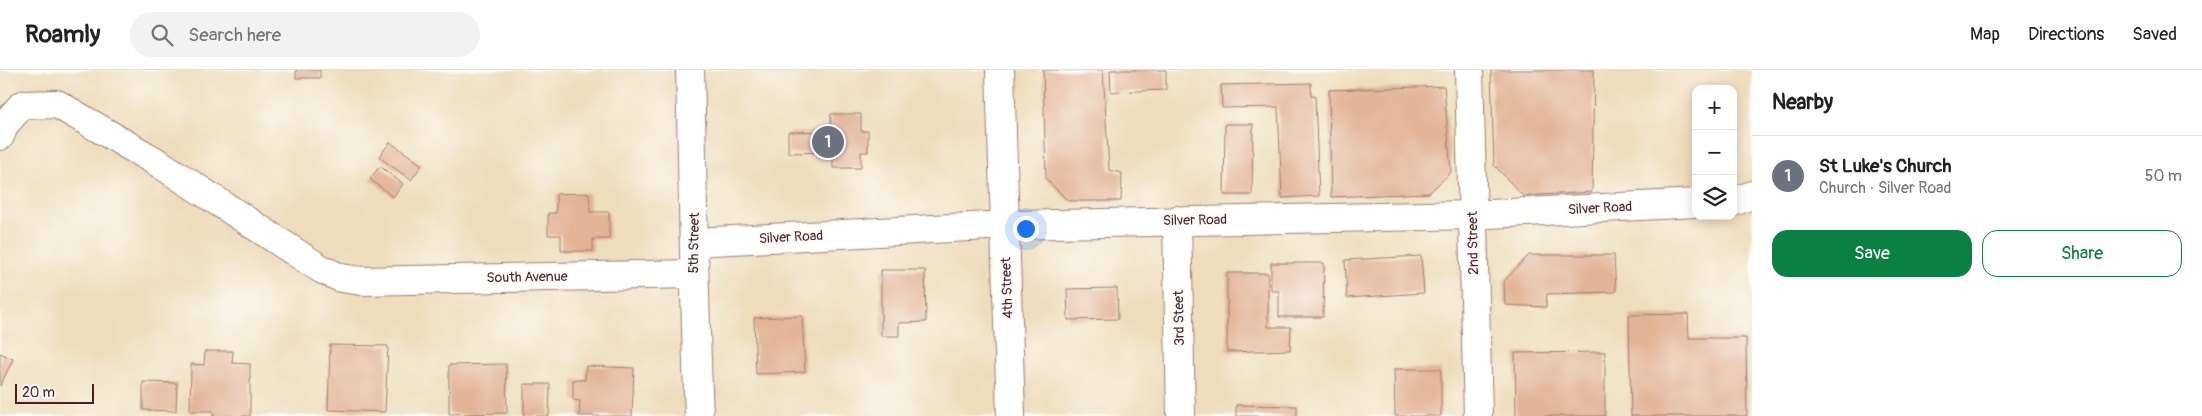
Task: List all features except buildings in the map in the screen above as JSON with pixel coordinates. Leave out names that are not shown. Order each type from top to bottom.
[{"type":"street","name":"5th Street","points":[[690,70],[695,242],[693,274],[699,416]]},
{"type":"street","name":"4th Street","points":[[1000,70],[1011,416]]},
{"type":"street","name":"2nd Street","points":[[1469,70],[1478,416]]},
{"type":"street","name":"South Avenue","points":[[0,136],[4,124],[22,105],[57,104],[160,164],[321,269],[341,278],[362,281],[693,274]]},
{"type":"street","name":"Silver Road","points":[[695,242],[1006,225],[1472,215],[1692,204]]},
{"type":"street","name":"3rd Steet","points":[[1177,220],[1181,416]]},
{"type":"place","name":"St Luke's Church","points":[[828,142]]}]
